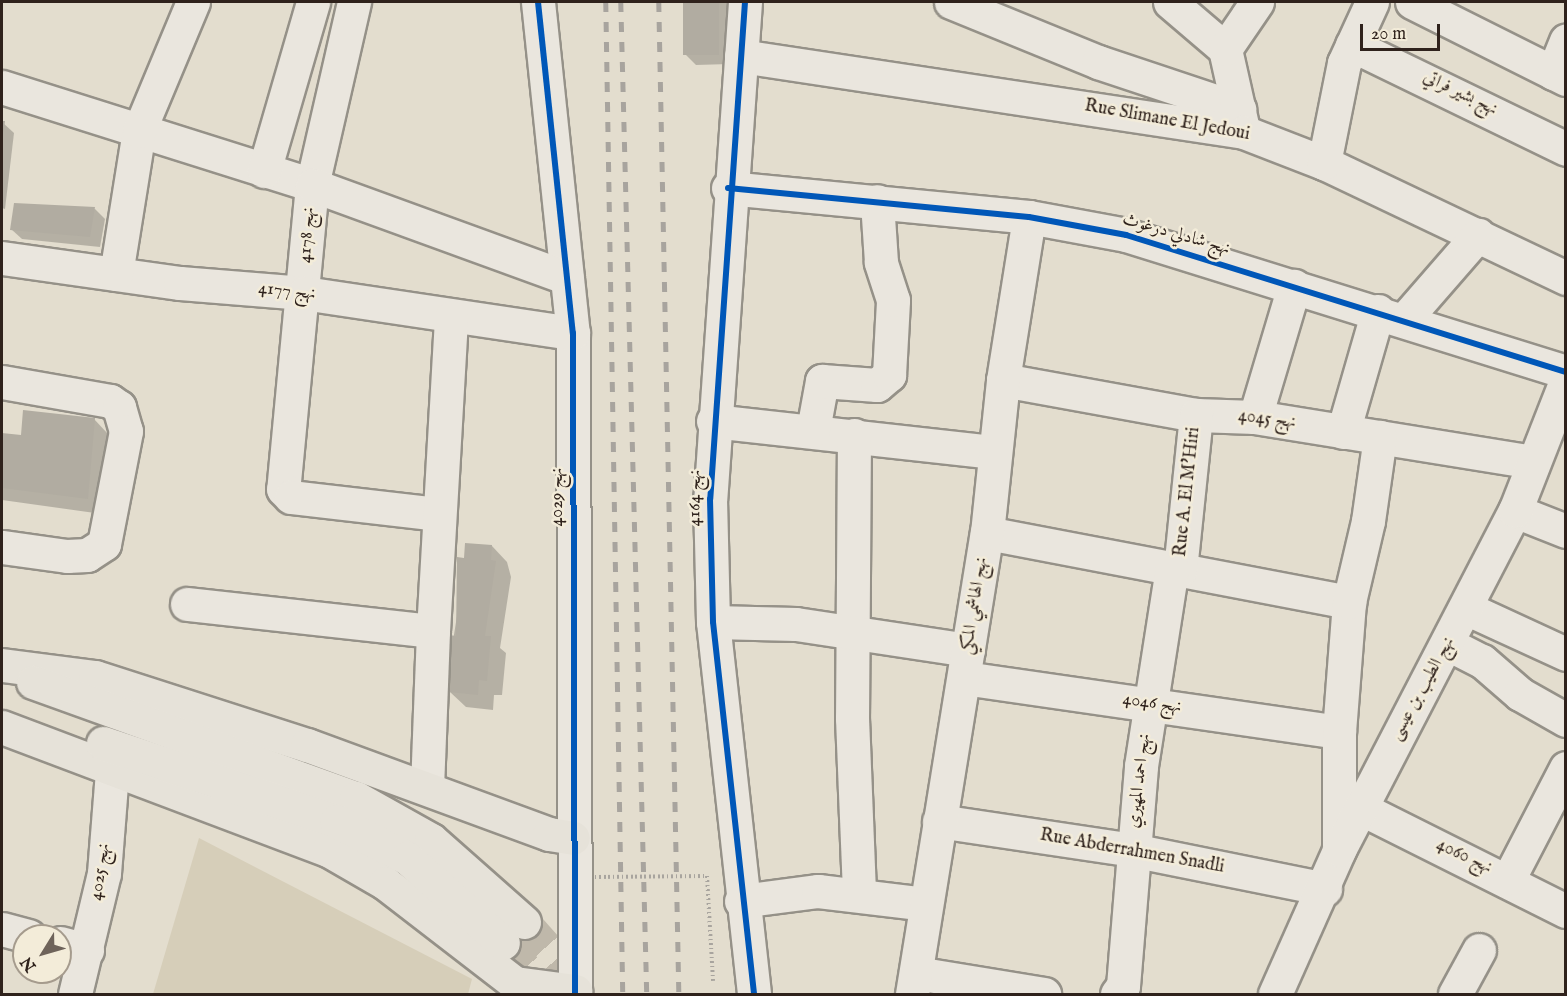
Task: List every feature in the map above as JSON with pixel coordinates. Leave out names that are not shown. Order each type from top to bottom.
[{"type":"main road","points":[[2,665],[95,676],[427,788],[549,834],[573,838]]},
{"type":"main road","points":[[2,671],[356,798],[431,840],[513,932],[364,835],[297,805],[2,727]]},
{"type":"main road","points":[[2,709],[328,850],[385,883],[515,983],[575,993]]},
{"type":"street","points":[[116,274],[139,131],[193,2]]},
{"type":"street","points":[[264,171],[313,2]]},
{"type":"street","name":"نهج 4178","points":[[354,2],[312,185],[304,293],[282,483],[287,495],[297,498],[438,514]]},
{"type":"street","name":"نهج 4029","points":[[538,2],[573,333],[575,993]]},
{"type":"street","name":"نهج 4164","points":[[745,2],[728,188],[713,422],[713,622],[741,901],[754,994]]},
{"type":"street","points":[[951,2],[1241,120]]},
{"type":"street","points":[[1170,2],[1225,49],[1241,120]]},
{"type":"street","points":[[1225,49],[1257,2]]},
{"type":"street","points":[[1324,163],[1352,45],[1372,2]]},
{"type":"street","points":[[1412,2],[1559,76],[1566,41]]},
{"type":"street","name":"نهج بشير فراتي","points":[[1352,45],[1566,148]]},
{"type":"street","name":"Rue Slimane El Jedoui","points":[[741,56],[1241,120],[1324,163],[1566,278]]},
{"type":"street","points":[[2,87],[312,185],[567,278]]},
{"type":"street","name":"نهج شادلي درغوث","points":[[728,188],[1029,217],[1126,236],[1391,315],[1566,372]]},
{"type":"street","points":[[813,430],[822,381],[877,385],[889,375],[893,300],[880,262],[877,201]]},
{"type":"street","name":"نهج الهاشمي المكي","points":[[914,983],[987,533],[1003,380],[1029,217]]},
{"type":"street","points":[[1343,432],[1391,315],[1478,235]]},
{"type":"street","name":"نهج 4177","points":[[2,258],[116,274],[304,293],[451,318],[573,333]]},
{"type":"street","points":[[1255,417],[1294,286]]},
{"type":"street","points":[[427,788],[438,514],[451,318]]},
{"type":"street","name":"نهج 4045","points":[[1003,380],[1196,415],[1255,417],[1532,462]]},
{"type":"street","name":"نهج الطيب بن عيسى","points":[[1275,994],[1324,889],[1339,850],[1468,609],[1515,512],[1532,462],[1566,381]]},
{"type":"street","points":[[2,382],[97,396],[119,408],[126,430],[104,544],[87,555],[67,556],[2,547]]},
{"type":"street","name":"Rue A. El M'Hiri","points":[[1176,569],[1196,415]]},
{"type":"street","points":[[713,422],[813,430],[994,452]]},
{"type":"street","points":[[854,435],[851,631],[859,892]]},
{"type":"street","points":[[1339,850],[1339,732],[1349,602],[1368,521],[1380,437]]},
{"type":"street","points":[[1515,512],[1566,531]]},
{"type":"street","points":[[987,533],[1349,602]]},
{"type":"street","name":"نهج احمد المهيري","points":[[1117,994],[1123,986],[1132,850],[1149,704],[1176,569]]},
{"type":"street","points":[[187,604],[433,631]]},
{"type":"street","points":[[1468,609],[1566,654]]},
{"type":"street","name":"نهج 4046","points":[[713,622],[851,631],[966,664],[1149,704],[1339,732]]},
{"type":"street","points":[[1448,644],[1482,661],[1520,694],[1566,720]]},
{"type":"street","name":"نهج 4025","points":[[75,994],[74,946],[104,873],[113,758]]},
{"type":"street","points":[[1509,878],[1566,768]]},
{"type":"street","name":"نهج 4060","points":[[1360,808],[1509,878],[1566,910]]},
{"type":"street","name":"Rue Abderrahmen Snadli","points":[[939,821],[1132,850],[1324,889]]},
{"type":"street","points":[[741,901],[788,892],[859,892],[925,904]]},
{"type":"street","points":[[1455,994],[1479,950]]},
{"type":"street","points":[[914,983],[1044,994]]},
{"type":"path","points":[[595,877],[707,876],[713,981]]},
{"type":"shaded area","points":[[199,838],[472,979],[468,994],[153,994]]},
{"type":"building","points":[[683,2],[719,2],[719,55],[683,55]]},
{"type":"building","points":[[2,121],[5,121],[3,137],[2,137]]},
{"type":"building","points":[[14,203],[95,207],[90,237],[10,230]]},
{"type":"building","points":[[23,410],[95,418],[88,499],[2,488],[2,433],[21,435]]},
{"type":"building","points":[[465,543],[492,545],[491,560],[496,561],[485,636],[491,636],[487,681],[479,680],[478,695],[449,692],[450,679],[445,678],[449,635],[456,636],[457,557],[464,558]]},
{"type":"tunnel","points":[[524,922],[588,994]]},
{"type":"tunnel","points":[[503,943],[548,994]]},
{"type":"railway","points":[[606,2],[623,994]]},
{"type":"railway","points":[[621,2],[647,994]]},
{"type":"railway","points":[[659,2],[679,994]]},
{"type":"cycle path","points":[[538,2],[573,333],[575,994]]},
{"type":"cycle path","points":[[745,2],[710,499],[713,622],[754,994]]},
{"type":"cycle path","points":[[728,188],[1029,217],[1126,235],[1566,372]]}]
